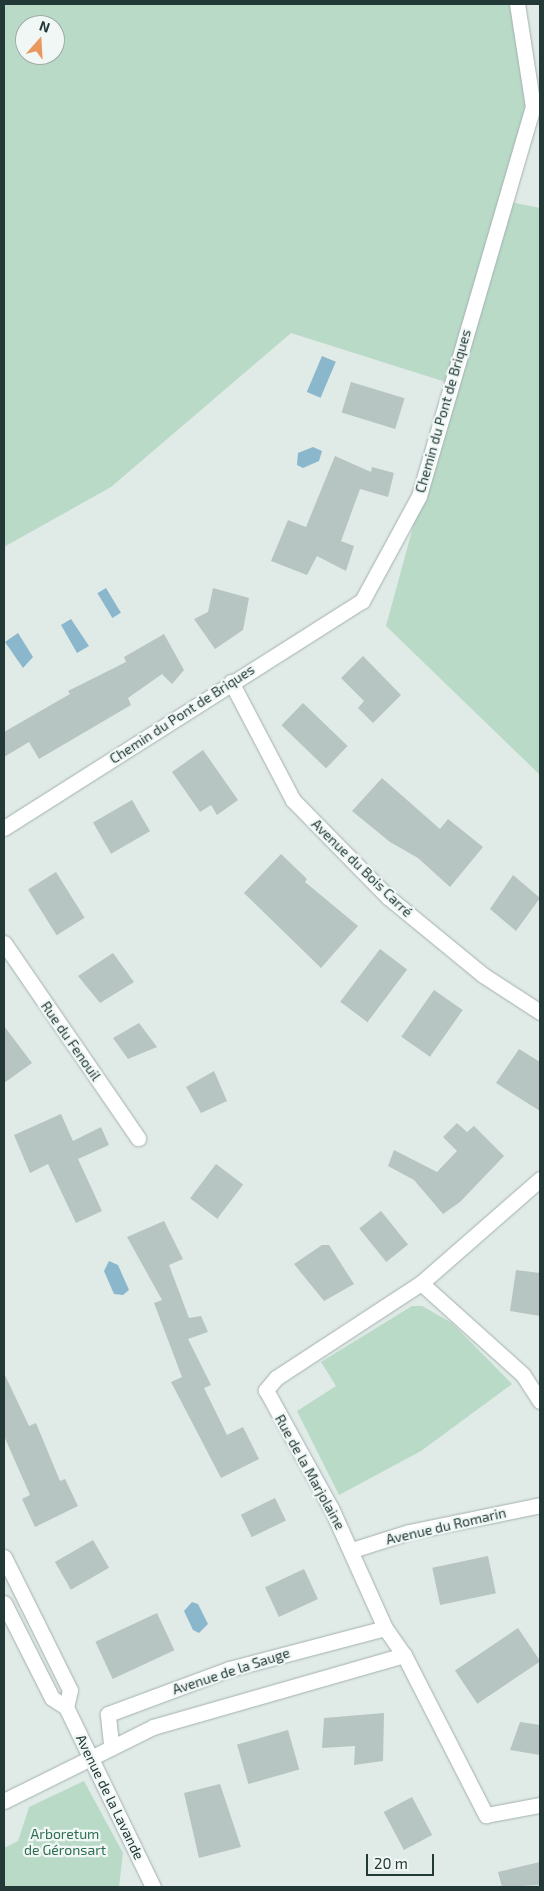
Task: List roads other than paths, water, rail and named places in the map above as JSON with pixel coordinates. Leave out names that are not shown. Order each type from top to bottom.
[{"type":"street","name":"Chemin du Pont de Briques","points":[[4,828],[231,682],[362,601],[419,496],[533,107],[517,4]]},
{"type":"street","name":"Avenue du Bois Carré","points":[[231,682],[293,800],[388,897],[483,975],[540,1012]]},
{"type":"street","name":"Rue du Fenouil","points":[[4,943],[138,1138]]},
{"type":"street","name":"Rue de la Marjolaine","points":[[540,1179],[421,1283],[276,1378],[266,1390],[352,1550],[385,1628],[404,1655],[486,1815],[540,1805]]},
{"type":"street","points":[[421,1283],[523,1376],[540,1401]]},
{"type":"street","name":"Avenue du Romarin","points":[[352,1550],[409,1532],[540,1505]]},
{"type":"street","name":"Avenue de la Lavande","points":[[4,1557],[70,1690],[66,1707]]},
{"type":"street","name":"Avenue de la Lavande","points":[[4,1603],[52,1698],[66,1707],[153,1887]]},
{"type":"street","name":"Avenue de la Sauge","points":[[111,1744],[108,1714],[229,1669],[385,1628]]},
{"type":"street","points":[[4,1801],[90,1754],[153,1727],[404,1655]]},
{"type":"water","points":[[322,356],[336,362],[321,398],[307,392]]},
{"type":"water","points":[[313,447],[322,451],[319,461],[303,468],[297,465],[298,453]]},
{"type":"water","points":[[106,588],[121,613],[112,618],[97,593]]},
{"type":"water","points":[[71,619],[89,646],[77,653],[61,625]]},
{"type":"water","points":[[18,633],[33,657],[23,668],[5,642]]},
{"type":"water","points":[[109,1261],[118,1265],[129,1290],[123,1295],[114,1294],[104,1271]]},
{"type":"water","points":[[192,1602],[198,1604],[208,1624],[199,1633],[193,1630],[184,1611]]},
{"type":"park label","name":"Arboretum de Géronsart","points":[[65,1842]]}]
